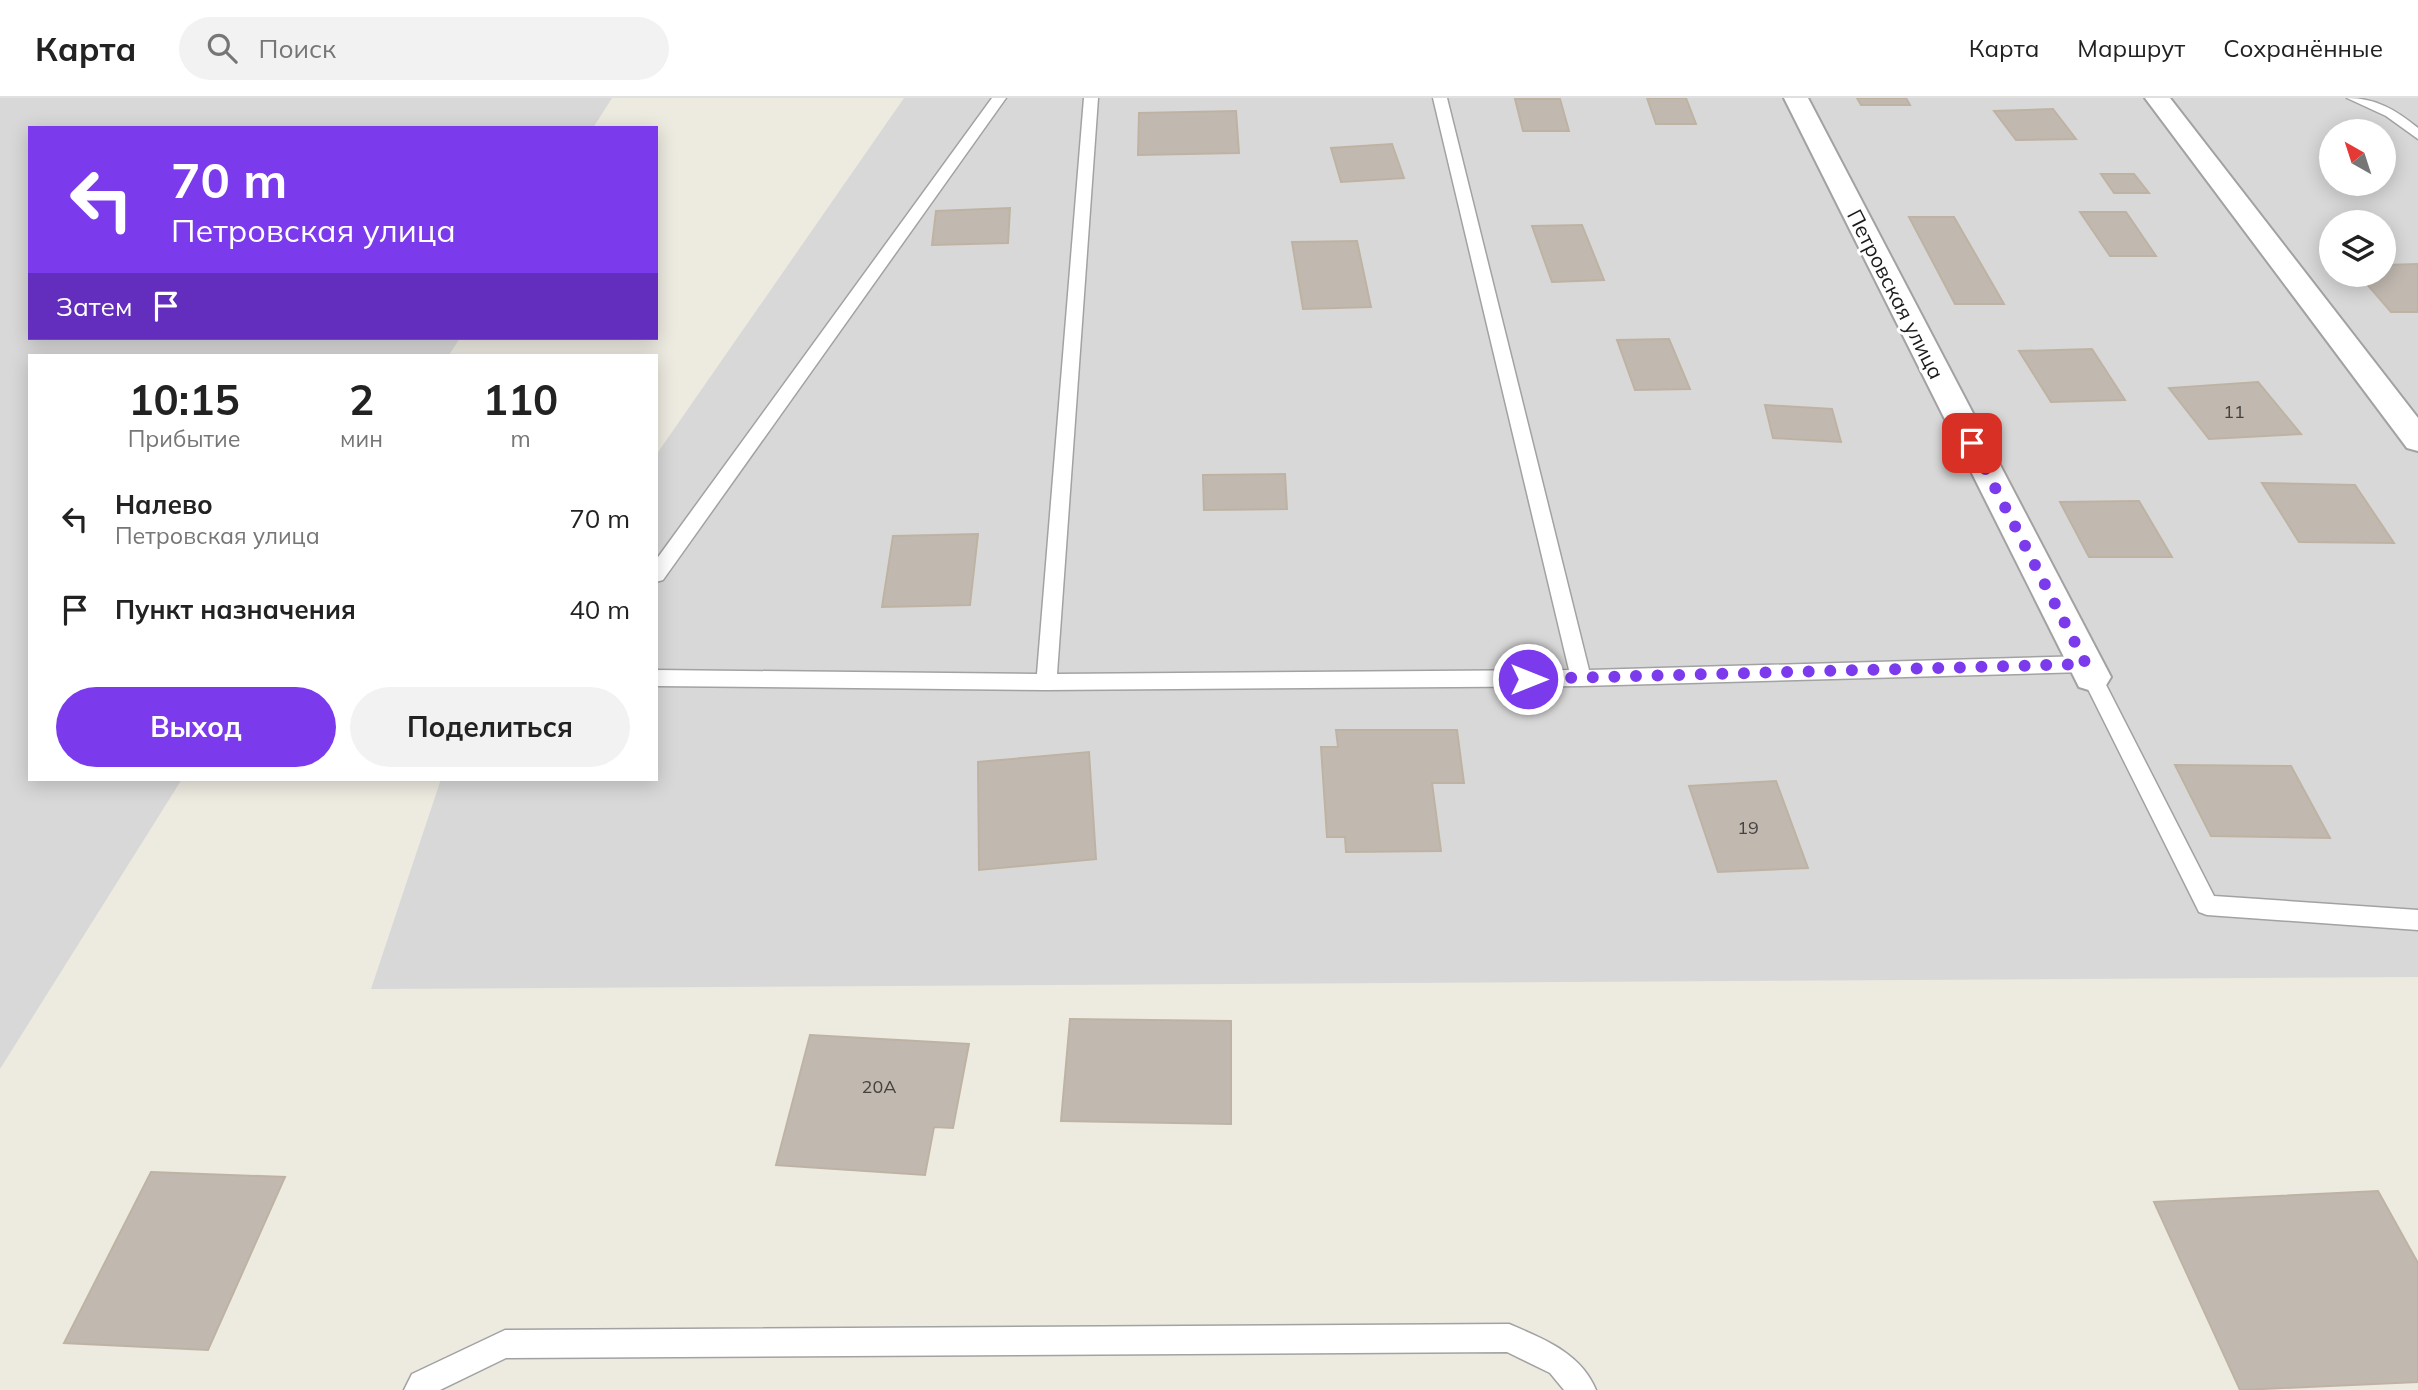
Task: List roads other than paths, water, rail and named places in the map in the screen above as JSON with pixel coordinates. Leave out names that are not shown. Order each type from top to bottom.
[{"type":"street","name":"Петровская улица","points":[[1796,98],[2089,671]]},
{"type":"street","points":[[2157,98],[2418,440]]},
{"type":"lane","points":[[658,572],[999,98]]},
{"type":"lane","points":[[1046,681],[1091,98]]},
{"type":"lane","points":[[1440,98],[1581,678]]},
{"type":"lane","points":[[2354,98],[2391,113],[2418,135]]},
{"type":"lane","points":[[658,678],[1046,681],[1581,678],[2089,671],[2207,905],[2418,920]]},
{"type":"lane","points":[[418,1390],[422,1384],[505,1344],[1509,1338],[1560,1363],[1582,1390]]}]
